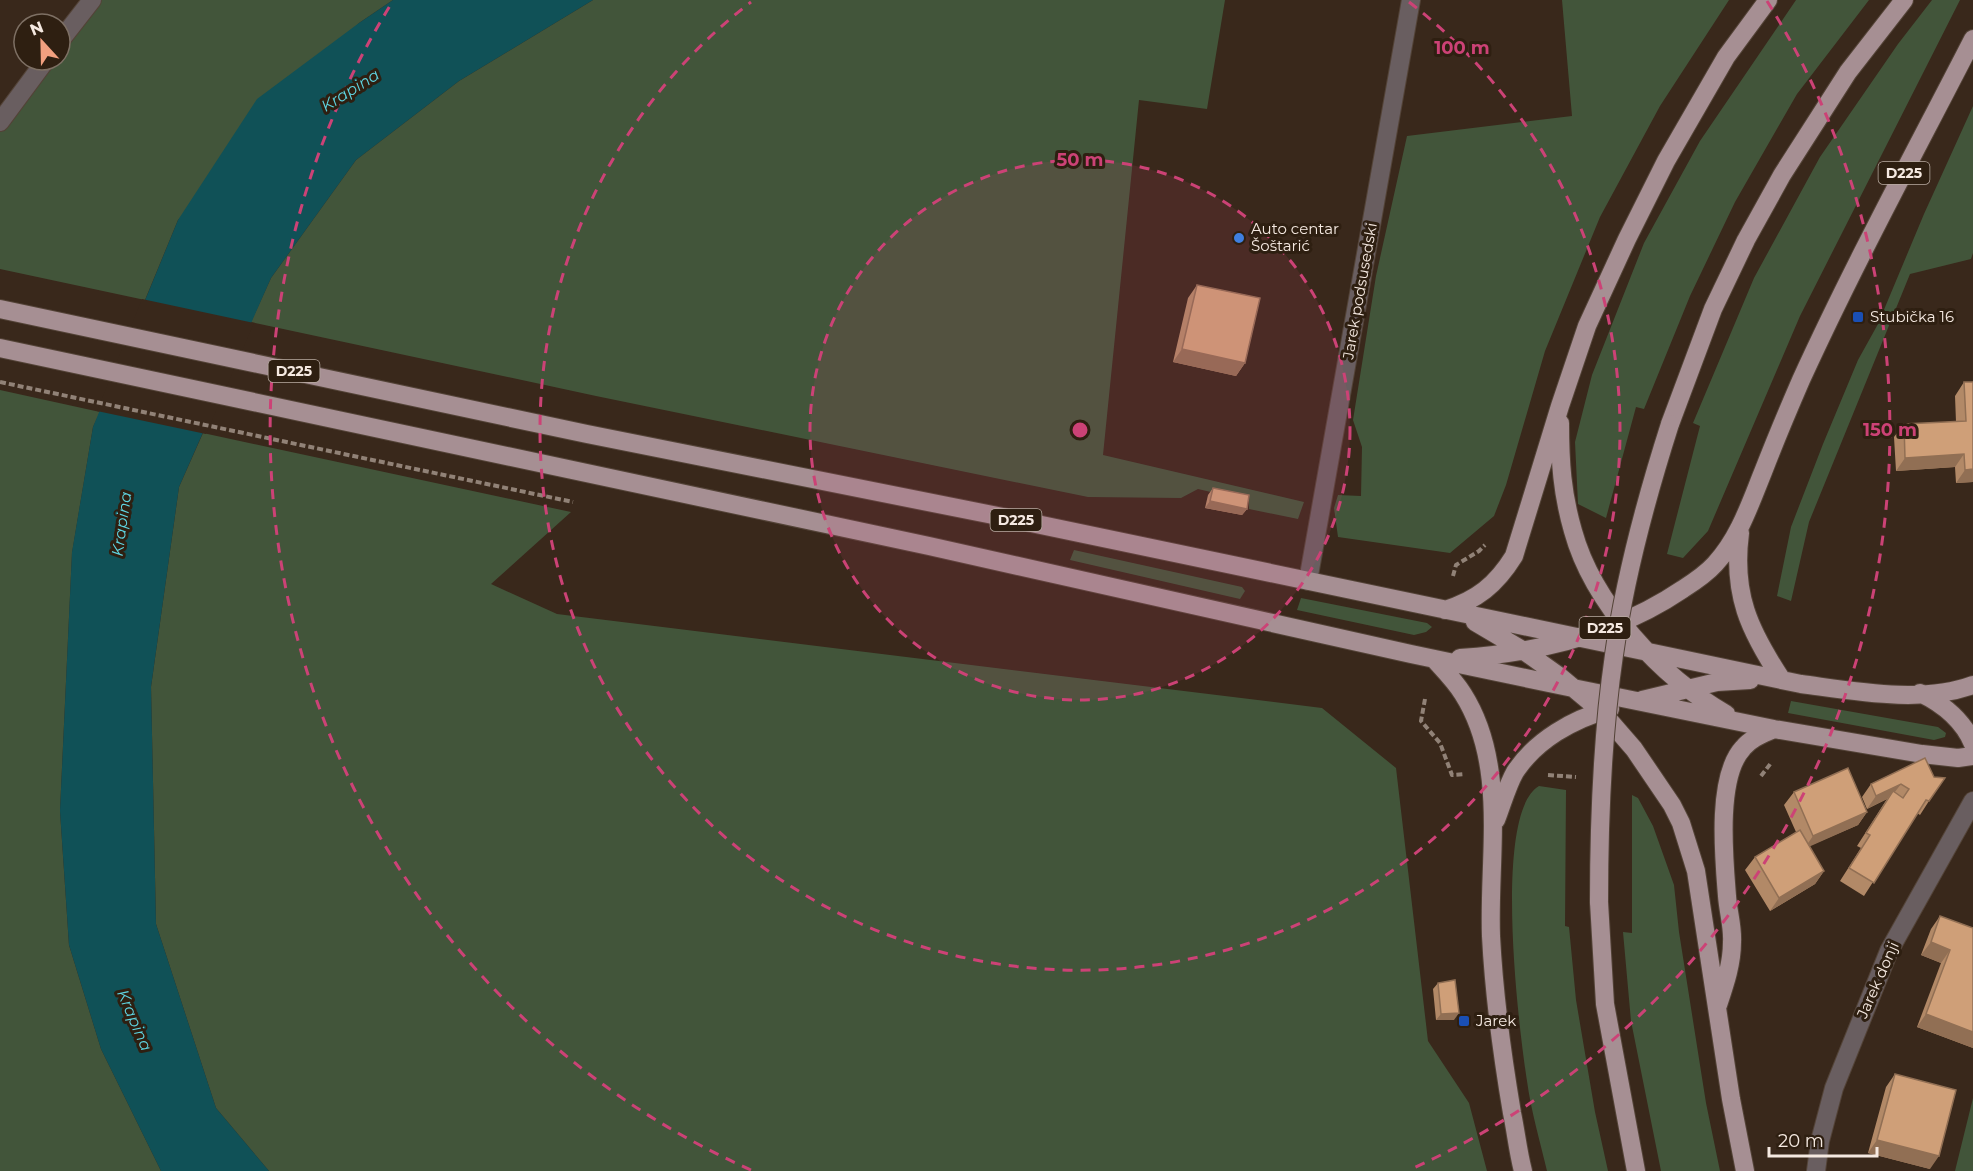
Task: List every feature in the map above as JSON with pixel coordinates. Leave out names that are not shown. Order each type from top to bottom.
[{"type":"main road","points":[[1453,612],[1489,588],[1503,574],[1514,556],[1587,326],[1666,161],[1726,57],[1768,0]]},
{"type":"main road","points":[[1636,1171],[1605,1004],[1599,902],[1601,799],[1614,654],[1634,550],[1670,424],[1713,309],[1746,240],[1782,175],[1848,72],[1904,0]]},
{"type":"main road","name":"D225","points":[[0,348],[929,546],[1434,659],[1524,651],[1580,638],[1647,611],[1697,580],[1715,564],[1742,526],[1784,417],[1835,306],[1973,39]]},
{"type":"main road","name":"D225","points":[[0,309],[587,434],[1453,612]]},
{"type":"main road","points":[[1560,406],[1560,472],[1573,533],[1592,577],[1621,622],[1648,652],[1708,704],[1740,722]]},
{"type":"main road","points":[[1742,526],[1737,559],[1745,610],[1762,649],[1782,680]]},
{"type":"main road","points":[[1453,612],[1782,680],[1867,693],[1920,693],[1973,685]]},
{"type":"main road","points":[[1453,612],[1524,651],[1601,711],[1634,749],[1672,805],[1681,823],[1696,871],[1731,1099],[1745,1171]]},
{"type":"main road","points":[[1434,659],[1774,729],[1922,754],[1958,758],[1973,756]]},
{"type":"main road","points":[[1434,659],[1464,695],[1475,718],[1490,772],[1494,824],[1491,937],[1497,1010],[1523,1171]]},
{"type":"main road","points":[[1494,824],[1515,773],[1533,750],[1554,733],[1575,722],[1601,711],[1688,688],[1738,681],[1782,680]]},
{"type":"main road","points":[[1920,693],[1944,707],[1959,721],[1973,744]]},
{"type":"main road","points":[[1717,1009],[1731,963],[1733,939],[1724,852],[1724,813],[1732,764],[1743,748],[1755,738],[1774,729]]},
{"type":"street","points":[[72,26],[92,0]]},
{"type":"street","name":"Jarek podsusedski","points":[[1308,581],[1410,0]]},
{"type":"street","points":[[0,122],[37,72]]},
{"type":"street","name":"Jarek donji","points":[[1816,1171],[1820,1141],[1834,1088],[1889,951],[1973,801]]},
{"type":"path","points":[[0,382],[573,501]]},
{"type":"path","points":[[1453,576],[1456,565],[1486,544]]},
{"type":"path","points":[[1425,699],[1421,721],[1440,743],[1452,775],[1474,773]]},
{"type":"green space","points":[[100,0],[393,0],[359,23],[178,220],[145,300],[0,269],[0,131],[45,72],[72,72],[72,36]]},
{"type":"green space","points":[[593,0],[1225,0],[1207,109],[1139,100],[1103,455],[1304,502],[1298,519],[1249,509],[1249,501],[1198,489],[1181,498],[1088,497],[596,396],[251,322],[271,278],[356,160],[459,81]]},
{"type":"green space","points":[[1562,0],[1729,0],[1660,106],[1600,217],[1545,351],[1506,485],[1494,516],[1450,553],[1338,537],[1334,508],[1338,495],[1361,496],[1362,447],[1353,420],[1376,276],[1407,136],[1572,116]]},
{"type":"green space","points":[[1796,0],[1869,0],[1797,94],[1735,202],[1690,296],[1644,409],[1636,407],[1606,518],[1578,504],[1575,442],[1592,375],[1644,243],[1700,141]]},
{"type":"green space","points":[[1932,0],[1960,0],[1800,316],[1708,531],[1683,558],[1667,554],[1700,426],[1693,423],[1754,278],[1820,157],[1898,44]]},
{"type":"green space","points":[[1973,106],[1973,253],[1971,259],[1910,274],[1809,522],[1791,601],[1777,596],[1791,527],[1823,444],[1858,360],[1878,324]]},
{"type":"green space","points":[[0,390],[100,412],[93,427],[72,553],[60,811],[69,945],[101,1049],[161,1171],[0,1171]]},
{"type":"green space","points":[[203,433],[571,512],[491,584],[557,614],[1322,708],[1396,768],[1428,1041],[1469,1103],[1487,1171],[269,1171],[216,1108],[156,924],[151,687],[179,487]]},
{"type":"green space","points":[[1074,550],[1242,587],[1245,591],[1240,599],[1070,560]]},
{"type":"green space","points":[[1301,598],[1427,623],[1432,627],[1426,632],[1414,635],[1297,610]]},
{"type":"green space","points":[[1791,701],[1938,727],[1946,733],[1945,737],[1934,740],[1788,713]]},
{"type":"green space","points":[[1539,786],[1566,790],[1565,926],[1569,927],[1576,1000],[1595,1112],[1608,1171],[1547,1171],[1533,1115],[1523,1055],[1515,972],[1512,878],[1516,836],[1525,804]]},
{"type":"green space","points":[[1632,795],[1638,798],[1653,826],[1674,885],[1679,932],[1706,1103],[1720,1171],[1661,1171],[1631,1021],[1623,932],[1632,933]]},
{"type":"green space","points":[[1973,1098],[1973,1171],[1955,1171]]},
{"type":"water","name":"Krapina","points":[[393,0],[593,0],[459,81],[356,160],[271,278],[179,487],[151,687],[156,924],[216,1108],[269,1171],[161,1171],[101,1049],[69,945],[60,811],[72,552],[93,427],[178,220],[257,99]]},
{"type":"pier","points":[[142,299],[254,323],[206,434],[97,411]]},
{"type":"building","points":[[1197,285],[1260,298],[1245,363],[1182,349]]},
{"type":"building","points":[[1964,382],[1973,382],[1973,469],[1965,470],[1964,454],[1905,458],[1904,424],[1966,421]]},
{"type":"building","points":[[1213,488],[1249,495],[1247,509],[1210,501]]},
{"type":"building","points":[[1925,758],[1934,777],[1945,778],[1929,801],[1926,800],[1874,883],[1849,868],[1870,835],[1866,833],[1893,791],[1903,798],[1909,789],[1901,784],[1876,796],[1871,784]]},
{"type":"building","points":[[1848,768],[1867,812],[1813,836],[1794,792]]},
{"type":"building","points":[[1800,830],[1824,871],[1779,898],[1755,857]]},
{"type":"building","points":[[1940,916],[1973,928],[1973,1032],[1926,1014],[1950,950],[1931,942]]},
{"type":"building","points":[[1455,980],[1459,1013],[1441,1014],[1438,983]]},
{"type":"building","points":[[1895,1074],[1956,1090],[1939,1156],[1877,1140]]},
{"type":"place","name":"Auto centar Šoštarić","points":[[1239,238]]},
{"type":"place","name":"Stubička 16","points":[[1858,317]]},
{"type":"place","name":"Jarek","points":[[1464,1021]]}]
